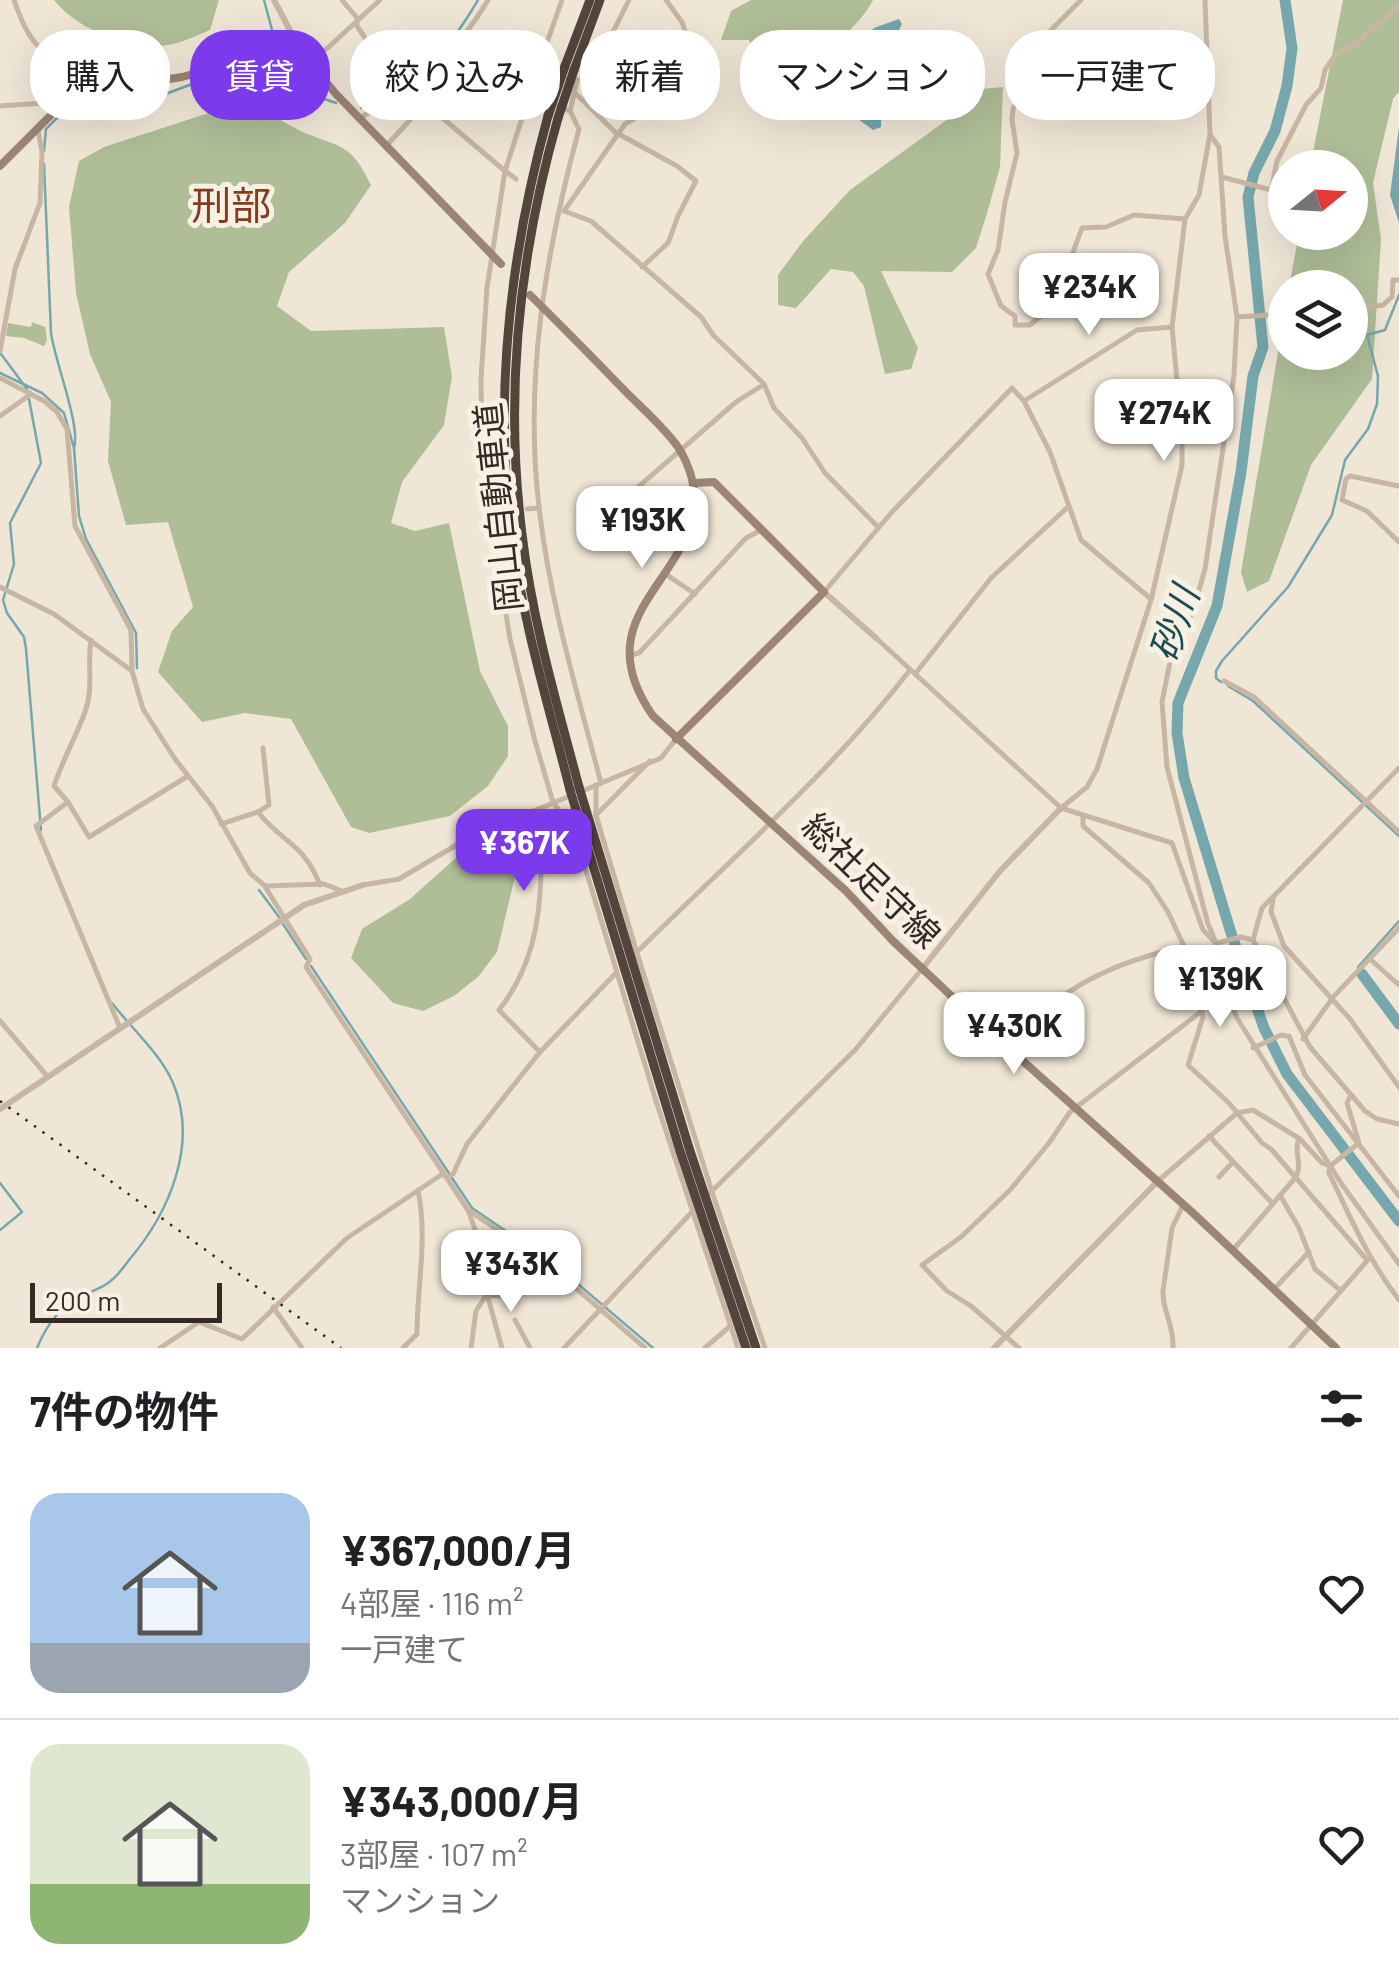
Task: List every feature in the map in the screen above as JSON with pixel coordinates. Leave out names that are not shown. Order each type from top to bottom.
[{"type":"highway","name":"岡山自動車道","points":[[572,73],[590,0]]},
{"type":"highway","name":"岡山自動車道","points":[[600,0],[553,117],[525,260],[513,414],[520,519],[532,594],[575,788],[680,1151],[746,1348]]},
{"type":"highway","name":"岡山自動車道","points":[[575,788],[756,1348]]},
{"type":"main road","points":[[330,86],[350,107]]},
{"type":"main road","points":[[0,166],[45,120]]},
{"type":"main road","points":[[362,120],[501,264]]},
{"type":"main road","points":[[530,295],[681,452],[693,483],[692,520],[678,553],[640,610],[630,655]]},
{"type":"main road","points":[[676,739],[824,592],[714,482],[693,483]]},
{"type":"main road","name":"総社足守線","points":[[630,655],[630,668],[642,700],[676,739],[771,822],[922,969],[1336,1348]]},
{"type":"street","points":[[14,0],[30,38]]},
{"type":"street","points":[[274,0],[290,30]]},
{"type":"street","points":[[342,0],[361,30]]},
{"type":"street","points":[[330,46],[380,0]]},
{"type":"street","points":[[466,30],[488,0]]},
{"type":"street","points":[[551,30],[562,0]]},
{"type":"street","points":[[560,74],[572,73],[585,80],[592,74],[628,0]]},
{"type":"street","points":[[561,209],[634,116],[658,104],[660,86],[688,40],[682,22],[666,0]]},
{"type":"street","points":[[1081,0],[1042,38],[1038,66],[1014,109],[1012,120],[1018,152],[1004,202],[998,250],[988,274],[1001,306],[1015,316],[1015,325],[1030,325],[1059,300],[1046,276],[1072,255],[1082,228],[1106,227],[1134,214],[1185,220]]},
{"type":"street","points":[[564,1348],[692,1212],[856,1048],[1000,870],[1087,787],[1097,769],[1152,600],[1184,451],[1172,327],[1185,220],[1199,195],[1210,134],[1205,0]]},
{"type":"street","points":[[1222,177],[1271,190],[1277,161],[1306,105],[1321,88],[1325,70],[1336,54],[1358,42],[1399,6]]},
{"type":"street","points":[[572,73],[570,111],[579,129],[540,304],[535,420],[539,508],[553,595],[599,784],[596,815],[636,953],[765,1348]]},
{"type":"street","points":[[574,92],[618,134],[677,166],[696,182],[668,243],[642,267]]},
{"type":"street","points":[[0,106],[30,104]]},
{"type":"street","points":[[560,107],[570,111]]},
{"type":"street","points":[[386,146],[410,120]]},
{"type":"street","points":[[445,120],[516,179]]},
{"type":"street","points":[[521,120],[505,172],[486,288],[481,379],[482,463],[510,639],[553,802],[576,837],[616,974],[738,1348]]},
{"type":"street","points":[[1,350],[15,268],[40,204],[42,152],[37,127]]},
{"type":"street","points":[[1210,134],[1219,147],[1225,236],[1240,317],[1205,569],[1193,611],[1170,662],[1162,702],[1167,767],[1208,924],[1220,942],[1226,994],[1254,1048],[1399,1264]]},
{"type":"street","points":[[548,201],[591,220],[702,317],[713,334],[764,384],[774,408],[802,438],[825,473],[878,526]]},
{"type":"street","points":[[1368,307],[1383,304],[1392,296],[1394,280],[1399,280]]},
{"type":"street","points":[[1240,317],[1268,316]]},
{"type":"street","points":[[1024,401],[1136,330],[1172,327]]},
{"type":"street","points":[[0,378],[56,412],[67,429],[75,526],[131,630],[132,670],[143,708],[212,806],[250,873],[264,886],[308,962],[306,967],[468,1210],[488,1264],[486,1294],[502,1348]]},
{"type":"street","points":[[600,520],[736,402],[764,384]]},
{"type":"street","points":[[1152,600],[1081,540],[1050,452],[1024,401],[1012,388],[878,526],[824,592],[1061,808],[1172,843],[1203,930],[1220,942],[1252,940]]},
{"type":"street","points":[[0,416],[32,394]]},
{"type":"street","points":[[1399,486],[1350,476],[1342,500],[1368,511],[1399,542]]},
{"type":"street","points":[[160,1348],[199,1322],[242,1339],[346,1238],[418,1190],[448,1176],[467,1144],[540,1052],[636,953],[808,788],[876,715],[992,578],[1069,506]]},
{"type":"street","points":[[527,509],[539,508]]},
{"type":"street","points":[[488,510],[501,510]]},
{"type":"street","points":[[630,655],[638,654],[746,538],[761,530]]},
{"type":"street","points":[[664,572],[694,594]]},
{"type":"street","points":[[4,588],[33,601],[132,670]]},
{"type":"street","points":[[91,640],[86,711],[54,786],[89,837],[188,776]]},
{"type":"street","points":[[1224,681],[1254,697],[1399,832]]},
{"type":"street","points":[[0,1109],[313,900],[399,879],[470,837],[661,758],[676,739]]},
{"type":"street","points":[[221,824],[270,805],[263,748]]},
{"type":"street","points":[[540,1052],[500,1010],[516,988],[540,920],[541,874],[650,761]]},
{"type":"street","points":[[1399,768],[1262,908],[1252,940],[1310,1047],[1377,1119],[1399,1124]]},
{"type":"street","points":[[68,802],[36,826],[122,1028]]},
{"type":"street","points":[[258,812],[269,826],[302,851],[312,863],[320,885]]},
{"type":"street","points":[[1083,817],[1083,826],[1149,883],[1184,946],[1203,1026],[1188,1065],[1296,1177],[1399,1300]]},
{"type":"street","points":[[264,886],[320,885],[342,891]]},
{"type":"street","points":[[1273,899],[1271,912],[1284,946],[1332,999],[1399,1087]]},
{"type":"street","points":[[1304,1039],[1332,999],[1399,928]]},
{"type":"street","points":[[1012,1050],[1055,1003],[1098,974],[1122,962],[1184,946]]},
{"type":"street","points":[[1370,958],[1399,985]]},
{"type":"street","points":[[1019,1348],[971,1306],[947,1291],[922,1265],[961,1237],[1010,1190],[1076,1108],[1202,1011]]},
{"type":"street","points":[[0,1021],[48,1077]]},
{"type":"street","points":[[1254,1048],[1281,1035],[1289,1036]]},
{"type":"street","points":[[1289,1036],[1297,1051],[1310,1047]]},
{"type":"street","points":[[1289,1036],[1305,1075],[1399,1196]]},
{"type":"street","points":[[1351,1095],[1347,1103],[1358,1143]]},
{"type":"street","points":[[994,1348],[1156,1183],[1238,1114],[1253,1110],[1300,1139],[1322,1163],[1330,1166]]},
{"type":"street","points":[[1209,1136],[1273,1204]]},
{"type":"street","points":[[1233,1250],[1296,1177],[1300,1162],[1296,1146],[1300,1139]]},
{"type":"street","points":[[1358,1143],[1330,1166],[1329,1172],[1368,1259]]},
{"type":"street","points":[[1220,1177],[1232,1162]]},
{"type":"street","points":[[403,1348],[418,1330],[423,1239],[418,1190]]},
{"type":"street","points":[[1280,1195],[1317,1273],[1340,1290]]},
{"type":"street","points":[[1173,1348],[1173,1324],[1162,1299],[1172,1228],[1183,1205]]},
{"type":"street","points":[[468,1210],[602,1306],[645,1348]]},
{"type":"street","points":[[1274,1289],[1309,1252]]},
{"type":"street","points":[[1290,1348],[1368,1259]]},
{"type":"street","points":[[471,1348],[476,1311],[486,1294]]},
{"type":"street","points":[[273,1308],[302,1348]]},
{"type":"street","points":[[704,1348],[751,1310]]},
{"type":"street","points":[[515,1320],[530,1348]]},
{"type":"green space","points":[[54,0],[219,0],[210,30],[190,30],[190,38],[170,44],[170,30],[92,30]]},
{"type":"green space","points":[[751,0],[873,0],[850,30],[740,30],[740,40],[721,40],[731,11]]},
{"type":"green space","points":[[1343,0],[1399,0],[1399,92],[1393,99],[1373,183],[1381,239],[1372,379],[1311,465],[1269,581],[1247,592],[1241,572],[1275,370],[1368,370],[1368,270],[1292,270],[1296,250],[1368,250],[1368,150],[1313,150]]},
{"type":"green space","points":[[1003,87],[1000,167],[976,248],[952,272],[881,271],[918,348],[911,369],[885,374],[864,286],[853,272],[831,269],[796,308],[778,305],[778,275],[850,190],[946,120],[985,120],[985,89]]},
{"type":"green space","points":[[190,119],[282,120],[352,155],[371,185],[345,223],[289,272],[277,306],[311,331],[444,327],[452,377],[444,425],[402,482],[391,523],[415,531],[449,523],[480,671],[508,726],[508,756],[488,786],[450,816],[369,833],[351,827],[291,719],[245,713],[202,722],[158,672],[172,631],[193,607],[168,522],[126,525],[108,461],[111,402],[90,354],[76,293],[69,207],[79,161],[104,147]]},
{"type":"green space","points":[[32,322],[45,327],[44,346],[6,336],[8,323],[31,327]]},
{"type":"green space","points":[[479,845],[522,847],[497,952],[478,977],[454,996],[423,1011],[393,1003],[351,958],[362,929],[410,899],[458,856]]},
{"type":"green space","points":[[508,1259],[519,1275],[505,1298],[491,1298],[491,1260]]},
{"type":"water","points":[[899,19],[902,24],[899,30],[874,28]]},
{"type":"water","points":[[859,120],[881,120],[881,127],[873,130]]},
{"type":"water","points":[[1399,127],[1399,223],[1390,195]]},
{"type":"waterway","points":[[264,0],[272,30]]},
{"type":"waterway","points":[[459,30],[478,0]]},
{"type":"waterway","name":"砂川","points":[[1285,0],[1292,48],[1287,86],[1275,131],[1254,173],[1248,197],[1263,347],[1253,376],[1217,606],[1178,703],[1177,733],[1184,778],[1264,1028],[1287,1074],[1399,1221]]},
{"type":"waterway","points":[[44,151],[46,129],[58,117],[98,99],[126,93],[163,95],[242,70],[294,70],[319,97],[336,103]]},
{"type":"waterway","points":[[44,164],[51,333],[74,425],[74,448]]},
{"type":"waterway","points":[[1221,682],[1216,671],[1222,661],[1288,587],[1332,515],[1345,460],[1368,429],[1377,404],[1378,376],[1367,335],[1385,330],[1399,295]]},
{"type":"waterway","points":[[1,354],[27,389]]},
{"type":"waterway","points":[[0,373],[42,393],[64,413],[74,448],[79,516],[86,539],[136,633],[137,668]]},
{"type":"waterway","points":[[29,399],[41,463],[10,523],[14,564],[3,600],[24,637],[26,649],[41,830]]},
{"type":"waterway","points":[[1228,686],[1253,701],[1399,836]]},
{"type":"waterway","points":[[259,890],[279,917]]},
{"type":"waterway","points":[[1362,974],[1358,967],[1399,921]]},
{"type":"waterway","points":[[283,924],[306,959]]},
{"type":"waterway","points":[[311,966],[472,1208],[552,1262],[653,1348]]},
{"type":"waterway","points":[[1362,974],[1399,1024]]},
{"type":"waterway","points":[[37,1348],[60,1311],[120,1272],[156,1221],[176,1177],[183,1130],[173,1083],[153,1051],[112,1003]]},
{"type":"waterway","points":[[0,1183],[22,1212],[0,1230]]},
{"type":"railway","points":[[0,1101],[341,1348]]},
{"type":"district","name":"刑部","points":[[231,206]]}]
